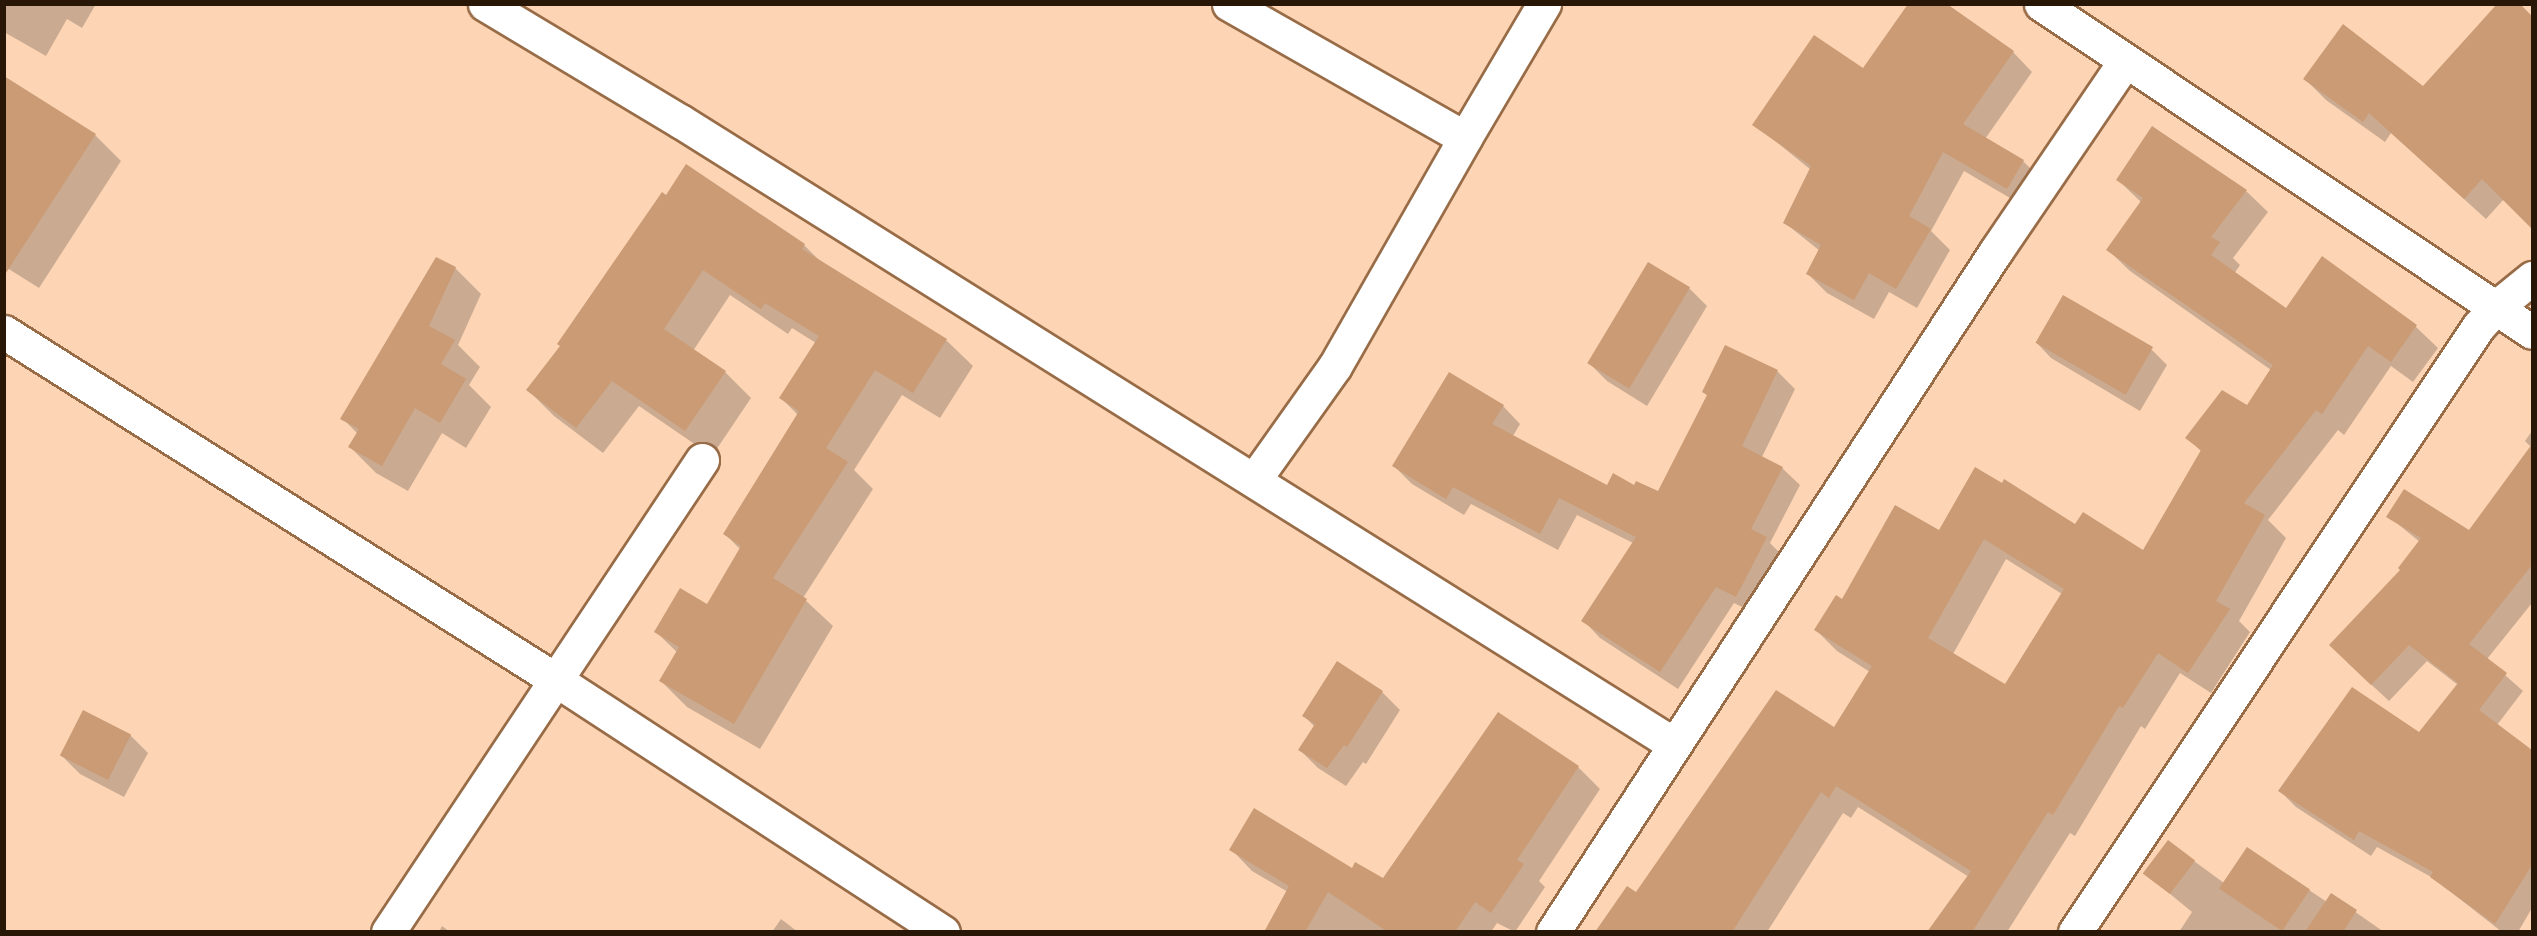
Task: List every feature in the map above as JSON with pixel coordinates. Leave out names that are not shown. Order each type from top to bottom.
[{"type":"street","points":[[485,4],[680,121],[1675,745]]},
{"type":"street","points":[[1229,4],[1465,138]]},
{"type":"street","points":[[1254,480],[1335,366],[1544,4]]},
{"type":"street","points":[[2041,4],[2532,332]]},
{"type":"street","points":[[1553,932],[1996,251],[2125,61]]},
{"type":"street","points":[[2075,932],[2313,569],[2495,308],[2532,278]]},
{"type":"street","points":[[4,332],[556,680],[943,932]]},
{"type":"street","points":[[388,932],[702,460]]},
{"type":"building","points":[[1908,4],[1947,4],[2014,51],[1963,124],[2024,160],[2007,189],[1943,152],[1909,216],[1931,229],[1896,289],[1869,273],[1854,300],[1806,274],[1821,245],[1783,223],[1811,166],[1752,125],[1814,35],[1863,68]]},
{"type":"building","points":[[2497,4],[2520,4],[2532,16],[2532,229],[2482,179],[2464,199],[2369,113],[2363,122],[2303,79],[2343,24],[2423,86]]},
{"type":"building","points":[[4,76],[96,134],[4,276]]},
{"type":"building","points":[[2152,126],[2247,190],[2211,237],[2220,242],[2211,255],[2286,308],[2322,256],[2417,325],[2391,362],[2368,346],[2322,414],[2316,410],[2244,503],[2265,515],[2216,601],[2230,609],[2188,673],[2158,653],[2123,708],[2119,706],[2053,815],[2048,812],[1972,932],[1927,932],[1971,871],[1836,786],[1829,798],[1821,792],[1732,932],[1595,932],[1627,886],[1636,892],[1776,690],[1834,727],[1872,666],[1814,630],[1836,595],[1842,599],[1895,505],[1939,530],[1975,467],[2002,483],[2004,479],[2075,524],[2083,512],[2143,550],[2201,450],[2185,438],[2222,390],[2247,405],[2273,365],[2106,250],[2143,198],[2116,180]],"holes":[[[1984,539],[2064,589],[2005,684],[1928,638]]]},
{"type":"building","points":[[686,164],[805,244],[802,249],[947,339],[913,393],[875,370],[826,448],[848,462],[773,578],[807,599],[734,724],[659,681],[679,647],[654,632],[680,588],[707,604],[741,546],[723,534],[799,411],[779,398],[819,336],[765,303],[761,309],[703,270],[664,329],[726,371],[685,431],[612,381],[576,428],[526,390],[560,346],[557,344],[662,192],[666,195]]},
{"type":"building","points":[[436,257],[456,267],[429,326],[455,340],[441,364],[466,379],[440,423],[415,408],[382,466],[348,447],[359,429],[340,419]]},
{"type":"building","points":[[1648,262],[1690,287],[1629,388],[1587,363]]},
{"type":"building","points":[[2063,295],[2153,347],[2126,395],[2036,343]]},
{"type":"building","points":[[1725,345],[1778,370],[1742,446],[1783,467],[1751,529],[1767,537],[1736,597],[1716,587],[1660,672],[1581,621],[1636,537],[1559,498],[1540,534],[1453,487],[1446,499],[1392,466],[1449,372],[1504,405],[1492,424],[1607,485],[1613,473],[1634,485],[1636,481],[1658,491],[1707,395],[1702,392]]},
{"type":"building","points":[[2532,444],[2532,565],[2469,644],[2507,673],[2479,710],[2532,750],[2532,865],[2495,924],[2430,877],[2433,872],[2359,831],[2354,840],[2278,791],[2352,687],[2419,732],[2458,683],[2409,645],[2371,685],[2329,645],[2400,570],[2398,568],[2421,538],[2386,517],[2404,489],[2469,530]]},
{"type":"building","points":[[1337,661],[1383,691],[1347,747],[1344,745],[1327,768],[1298,750],[1315,724],[1302,716]]},
{"type":"building","points":[[83,710],[131,735],[108,780],[60,755]]},
{"type":"building","points":[[1498,712],[1579,766],[1517,860],[1524,864],[1491,913],[1475,902],[1455,932],[1388,932],[1328,892],[1305,932],[1264,932],[1289,886],[1229,850],[1254,808],[1352,868],[1355,862],[1383,878]]},
{"type":"building","points":[[2168,840],[2195,860],[2170,894],[2143,874]]},
{"type":"building","points":[[2247,847],[2310,889],[2282,931],[2219,888]]},
{"type":"building","points":[[2331,893],[2357,910],[2343,932],[2305,932]]}]
